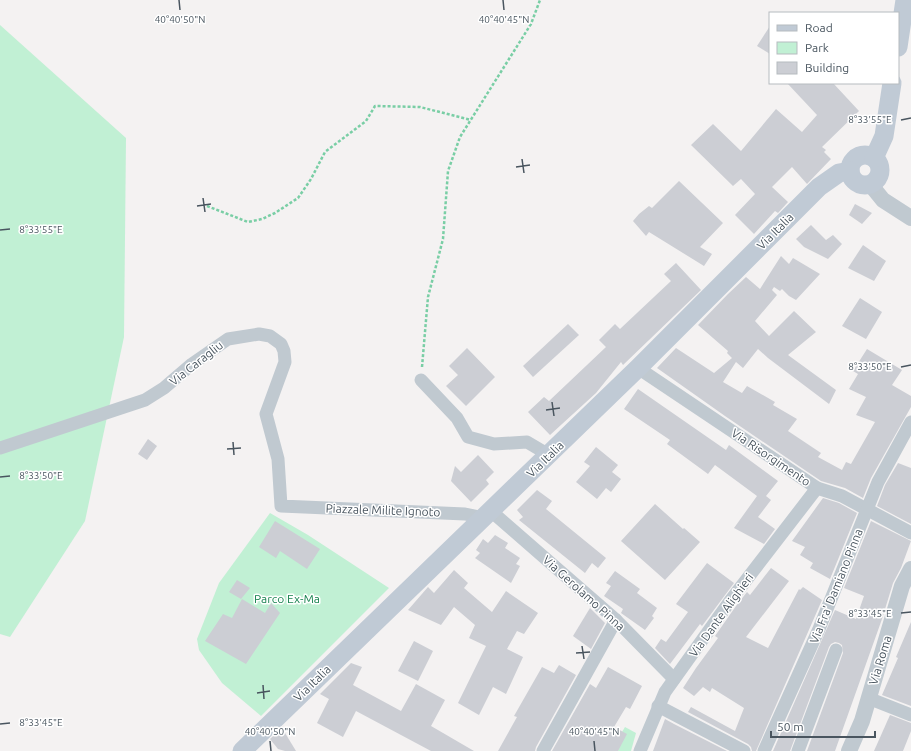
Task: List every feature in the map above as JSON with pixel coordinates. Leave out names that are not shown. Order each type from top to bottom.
[{"type":"main road","points":[[899,40],[905,0]]},
{"type":"main road","points":[[874,158],[884,136],[892,84]]},
{"type":"main road","points":[[865,155],[874,158],[879,165],[879,174],[874,182],[870,184],[861,184],[853,179],[850,171],[853,162],[860,156],[865,155]]},
{"type":"main road","name":"Via Italia","points":[[242,751],[549,455],[819,187],[839,173],[850,171]]},
{"type":"street","points":[[870,184],[883,200],[911,218]]},
{"type":"street","name":"Via Caragliu","points":[[0,448],[145,400],[164,388],[192,364],[228,339],[259,334],[270,336],[281,344],[284,351],[285,362],[266,414],[278,459],[281,506]]},
{"type":"street","name":"Via Risorgimento","points":[[638,368],[817,488],[842,496],[911,533]]},
{"type":"street","points":[[422,380],[457,418],[468,438],[494,444],[527,442],[549,455]]},
{"type":"street","name":"Via Fra' Damiano Pinna","points":[[764,751],[819,629],[878,482],[911,422]]},
{"type":"street","name":"Via Dante Alighieri","points":[[640,751],[665,692],[730,601],[817,488]]},
{"type":"street","name":"Piazzale Milite Ignoto","points":[[281,506],[487,515]]},
{"type":"street","name":"Via Gerolamo Pinna","points":[[487,515],[616,620],[674,679]]},
{"type":"street","name":"Via Roma","points":[[849,751],[862,721],[902,586],[911,569]]},
{"type":"street","points":[[543,751],[616,620]]},
{"type":"street","points":[[798,751],[836,650]]},
{"type":"street","points":[[868,698],[911,715]]},
{"type":"street","points":[[658,706],[744,751]]},
{"type":"path","points":[[422,380],[422,356],[428,297],[443,239],[448,171],[460,137],[531,24],[540,0]]},
{"type":"path","points":[[207,206],[248,222],[262,219],[275,213],[298,198],[311,179],[325,152],[366,121],[374,106],[420,107],[471,120]]},
{"type":"green space","points":[[0,25],[126,138],[124,337],[85,521],[10,637],[0,634]]},
{"type":"green space","name":"Parco Ex-Ma","points":[[270,513],[308,535],[389,588],[261,716],[222,683],[199,650],[197,639],[219,583]]},
{"type":"green space","points":[[625,727],[636,733],[631,751],[618,751],[622,732]]},
{"type":"building","points":[[769,28],[769,53],[757,46]]},
{"type":"building","points":[[788,84],[834,84],[859,111],[822,147],[826,150],[824,152],[831,159],[807,184],[792,167],[772,187],[788,202],[778,213],[775,211],[754,234],[735,215],[755,194],[741,179],[733,186],[691,145],[713,124],[741,151],[776,109],[802,132],[817,115]]},
{"type":"building","points":[[679,181],[723,223],[700,247],[712,254],[704,266],[649,232],[646,236],[633,221],[649,206],[652,208]]},
{"type":"building","points":[[855,204],[872,213],[862,224],[849,215]]},
{"type":"building","points":[[811,225],[826,240],[833,235],[842,244],[828,259],[804,247],[796,239]]},
{"type":"building","points":[[863,245],[886,261],[874,281],[848,268]]},
{"type":"building","points":[[781,256],[789,264],[793,258],[820,274],[796,300],[782,289],[780,291],[774,287],[772,290],[777,295],[755,321],[769,336],[794,311],[816,332],[788,355],[836,390],[829,404],[758,349],[743,368],[736,362],[723,382],[742,393],[747,386],[775,402],[773,405],[797,419],[788,431],[821,453],[818,457],[842,470],[846,462],[851,464],[875,422],[856,415],[866,397],[849,389],[858,374],[853,371],[867,349],[902,370],[892,385],[911,396],[911,407],[871,478],[863,498],[845,488],[821,481],[657,368],[676,348],[714,373],[732,358],[727,353],[728,351],[698,325],[746,277],[760,289]]},
{"type":"building","points":[[676,263],[701,290],[623,365],[621,362],[596,393],[550,435],[528,412],[544,397],[549,401],[606,347],[599,340],[615,324],[620,329],[671,281],[664,274]]},
{"type":"building","points":[[860,298],[882,312],[866,339],[842,326]]},
{"type":"building","points":[[568,324],[579,335],[533,377],[523,366]]},
{"type":"building","points":[[467,348],[495,377],[466,406],[446,386],[458,375],[449,366]]},
{"type":"building","points":[[638,389],[726,450],[729,445],[778,481],[766,496],[771,500],[758,517],[775,529],[764,544],[734,528],[757,496],[715,465],[708,474],[667,444],[670,440],[624,409]]},
{"type":"building","points":[[148,439],[157,446],[147,460],[138,454]]},
{"type":"building","points":[[596,447],[618,465],[612,472],[621,479],[611,492],[606,488],[597,499],[576,482],[590,466],[584,462]]},
{"type":"building","points":[[478,455],[494,472],[486,480],[489,484],[471,502],[451,481],[455,466],[461,472]]},
{"type":"building","points":[[898,463],[911,468],[911,524],[877,506],[885,485]]},
{"type":"building","points":[[537,490],[552,501],[546,509],[606,558],[598,568],[592,563],[585,573],[519,520],[523,517],[517,510]]},
{"type":"building","points":[[823,498],[839,503],[857,513],[830,579],[810,568],[813,563],[800,555],[805,547],[792,541]]},
{"type":"building","points":[[655,504],[700,542],[665,580],[621,541]]},
{"type":"building","points":[[275,521],[320,549],[307,569],[280,551],[276,558],[259,547]]},
{"type":"building","points":[[871,521],[911,541],[901,568],[893,583],[882,619],[835,751],[807,751],[843,653],[842,645],[835,642],[829,647],[790,751],[773,751],[835,610],[856,619],[864,596],[844,588]]},
{"type":"building","points":[[495,535],[508,543],[505,548],[520,558],[516,564],[520,566],[511,583],[475,558],[480,553],[476,550],[483,539],[488,543]]},
{"type":"building","points":[[707,563],[734,583],[702,626],[700,624],[670,664],[655,648],[661,639],[666,642],[688,612],[676,604]]},
{"type":"building","points":[[771,568],[789,581],[746,637],[768,648],[799,589],[800,590],[803,587],[822,600],[756,751],[752,751],[748,744],[688,712],[691,707],[735,731],[744,708],[712,688],[710,692],[703,687],[694,696],[683,688],[718,638],[715,636],[736,606],[747,592],[750,595]]},
{"type":"building","points":[[454,570],[468,583],[464,588],[492,612],[506,591],[538,613],[524,634],[517,631],[507,649],[523,657],[506,694],[493,687],[479,715],[458,703],[486,646],[469,638],[475,625],[454,607],[441,625],[408,610],[428,587],[434,593]]},
{"type":"building","points":[[615,571],[640,589],[637,593],[657,608],[652,616],[654,618],[645,630],[621,613],[623,609],[604,596],[611,586],[606,583]]},
{"type":"building","points":[[237,580],[250,588],[241,599],[229,592]]},
{"type":"building","points":[[242,599],[265,613],[271,603],[280,613],[246,664],[205,641],[223,614],[232,618]]},
{"type":"building","points":[[590,608],[605,623],[591,649],[573,636]]},
{"type":"building","points":[[911,622],[911,706],[882,695],[898,658],[896,657]]},
{"type":"building","points":[[414,641],[433,651],[418,681],[398,671]]},
{"type":"building","points":[[351,663],[362,667],[353,685],[401,711],[416,684],[445,700],[431,726],[474,751],[431,751],[356,711],[343,737],[317,723],[329,699],[320,694]]},
{"type":"building","points":[[559,665],[576,675],[535,751],[498,751],[517,717],[514,716],[542,667],[554,673]]},
{"type":"building","points":[[608,667],[642,686],[630,709],[626,707],[614,727],[627,734],[618,751],[552,751],[590,684],[596,688]]},
{"type":"building","points":[[890,715],[911,723],[911,731],[903,751],[874,751]]},
{"type":"building","points":[[665,719],[674,724],[727,751],[653,751]]},
{"type":"building","points":[[282,728],[296,751],[285,751],[278,749],[270,739]]}]
